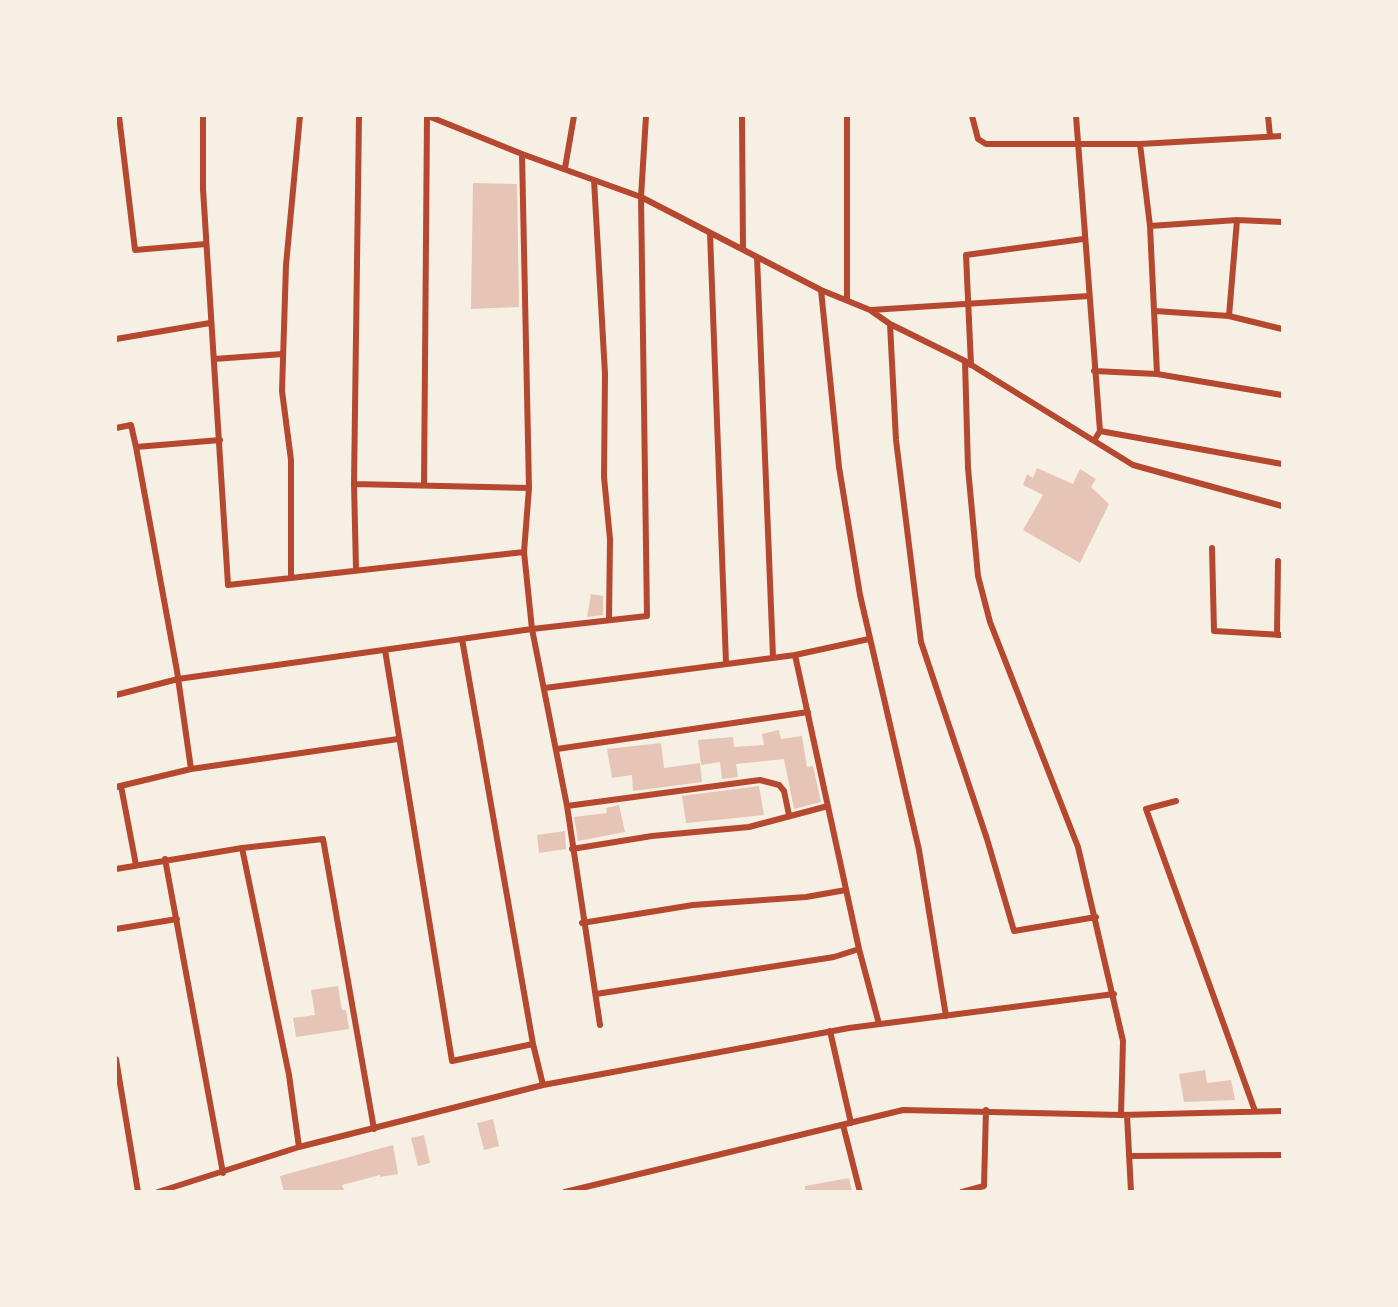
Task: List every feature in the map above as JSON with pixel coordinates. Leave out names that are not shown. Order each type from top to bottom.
[{"type":"street","points":[[119,116],[135,250],[206,244]]},
{"type":"street","points":[[203,116],[210,323],[228,584],[524,552]]},
{"type":"street","points":[[291,578],[291,460],[282,391],[286,265],[300,116]]},
{"type":"street","points":[[356,569],[354,484],[359,116]]},
{"type":"street","points":[[424,485],[428,116],[443,118],[522,154],[565,167],[640,197],[821,290],[870,310],[890,324],[968,363],[1066,426],[1095,439],[1133,465],[1283,506]]},
{"type":"street","points":[[565,167],[574,116]]},
{"type":"street","points":[[116,695],[178,679],[533,629],[647,616],[640,197],[646,116]]},
{"type":"street","points":[[743,116],[743,249]]},
{"type":"street","points":[[847,116],[847,300]]},
{"type":"street","points":[[972,116],[982,142],[1140,144],[1283,136]]},
{"type":"street","points":[[1076,116],[1083,239],[1100,431],[1095,439]]},
{"type":"street","points":[[1268,116],[1270,136]]},
{"type":"street","points":[[1140,144],[1150,226],[1157,374]]},
{"type":"street","points":[[522,154],[529,488],[524,552],[533,629],[567,806],[582,923],[600,1025]]},
{"type":"street","points":[[594,180],[605,374],[604,477],[610,539],[610,620]]},
{"type":"street","points":[[1150,226],[1237,220],[1283,222]]},
{"type":"street","points":[[1229,316],[1237,220]]},
{"type":"street","points":[[710,233],[726,663]]},
{"type":"street","points":[[1083,239],[966,255],[968,468],[978,576],[990,622],[1078,847],[1114,994],[1123,1041],[1124,1115],[1132,1192]]},
{"type":"street","points":[[757,257],[773,657]]},
{"type":"street","points":[[821,290],[839,467],[869,639],[919,850],[946,1016]]},
{"type":"street","points":[[870,310],[1089,296]]},
{"type":"street","points":[[1155,311],[1229,316],[1283,329]]},
{"type":"street","points":[[116,339],[210,323]]},
{"type":"street","points":[[890,324],[896,440],[921,642],[987,839],[1014,931],[1096,917]]},
{"type":"street","points":[[214,359],[283,354]]},
{"type":"street","points":[[1094,371],[1157,374],[1283,395]]},
{"type":"street","points":[[116,428],[131,425],[136,447],[178,679],[191,769]]},
{"type":"street","points":[[1100,431],[1283,464]]},
{"type":"street","points":[[136,447],[220,440]]},
{"type":"street","points":[[354,484],[529,488]]},
{"type":"street","points":[[1212,548],[1214,631],[1280,635],[1278,561]]},
{"type":"street","points":[[462,639],[533,1044],[543,1085]]},
{"type":"street","points":[[545,688],[795,655],[869,639]]},
{"type":"street","points":[[385,650],[453,1061],[533,1044]]},
{"type":"street","points":[[795,655],[859,949],[879,1024]]},
{"type":"street","points":[[557,749],[808,712]]},
{"type":"street","points":[[136,865],[118,786],[191,769],[398,739]]},
{"type":"street","points":[[567,806],[760,780],[779,785],[784,791],[789,815]]},
{"type":"street","points":[[1176,800],[1146,809],[1255,1111]]},
{"type":"street","points":[[572,849],[652,836],[749,827],[828,806]]},
{"type":"street","points":[[116,869],[165,859],[323,839],[374,1129]]},
{"type":"street","points":[[242,848],[289,1075],[299,1147]]},
{"type":"street","points":[[165,859],[223,1173]]},
{"type":"street","points":[[582,923],[693,905],[806,897],[846,890]]},
{"type":"street","points":[[116,929],[177,919]]},
{"type":"street","points":[[596,994],[834,957],[859,949]]},
{"type":"street","points":[[158,1192],[299,1147],[543,1085],[830,1031],[1114,994]]},
{"type":"street","points":[[830,1031],[860,1192]]},
{"type":"street","points":[[116,1059],[138,1192]]},
{"type":"street","points":[[565,1192],[903,1110],[1124,1115],[1283,1111]]},
{"type":"street","points":[[962,1192],[984,1186],[986,1110]]},
{"type":"street","points":[[116,1116],[124,1114]]},
{"type":"street","points":[[1129,1156],[1283,1155]]},
{"type":"building","points":[[473,183],[517,184],[519,307],[471,309]]},
{"type":"building","points":[[1037,468],[1073,484],[1080,469],[1096,479],[1091,487],[1109,504],[1080,563],[1023,530],[1043,495],[1023,485],[1027,474],[1033,478]]},
{"type":"building","points":[[591,594],[603,596],[603,615],[587,617]]},
{"type":"building","points":[[779,730],[781,739],[802,736],[807,767],[813,766],[821,802],[794,809],[784,759],[736,764],[738,777],[722,779],[720,762],[701,765],[698,740],[733,737],[734,747],[764,745],[762,734]]},
{"type":"building","points":[[661,743],[664,768],[700,763],[702,782],[633,791],[632,775],[612,778],[607,749]]},
{"type":"building","points":[[759,786],[764,815],[686,823],[682,796]]},
{"type":"building","points":[[619,805],[625,832],[578,841],[574,817],[607,813],[606,808]]},
{"type":"building","points":[[565,831],[566,849],[539,853],[537,835]]},
{"type":"building","points":[[338,986],[349,1029],[296,1037],[293,1018],[315,1015],[311,990]]},
{"type":"building","points":[[1205,1070],[1207,1083],[1231,1080],[1235,1100],[1184,1102],[1179,1074]]},
{"type":"building","points":[[493,1119],[499,1146],[484,1150],[477,1123]]},
{"type":"building","points":[[424,1135],[430,1163],[418,1166],[411,1138]]},
{"type":"building","points":[[393,1145],[398,1174],[380,1175],[342,1185],[344,1190],[338,1192],[284,1192],[280,1176]]},
{"type":"building","points":[[849,1178],[852,1192],[805,1192],[805,1186]]}]
